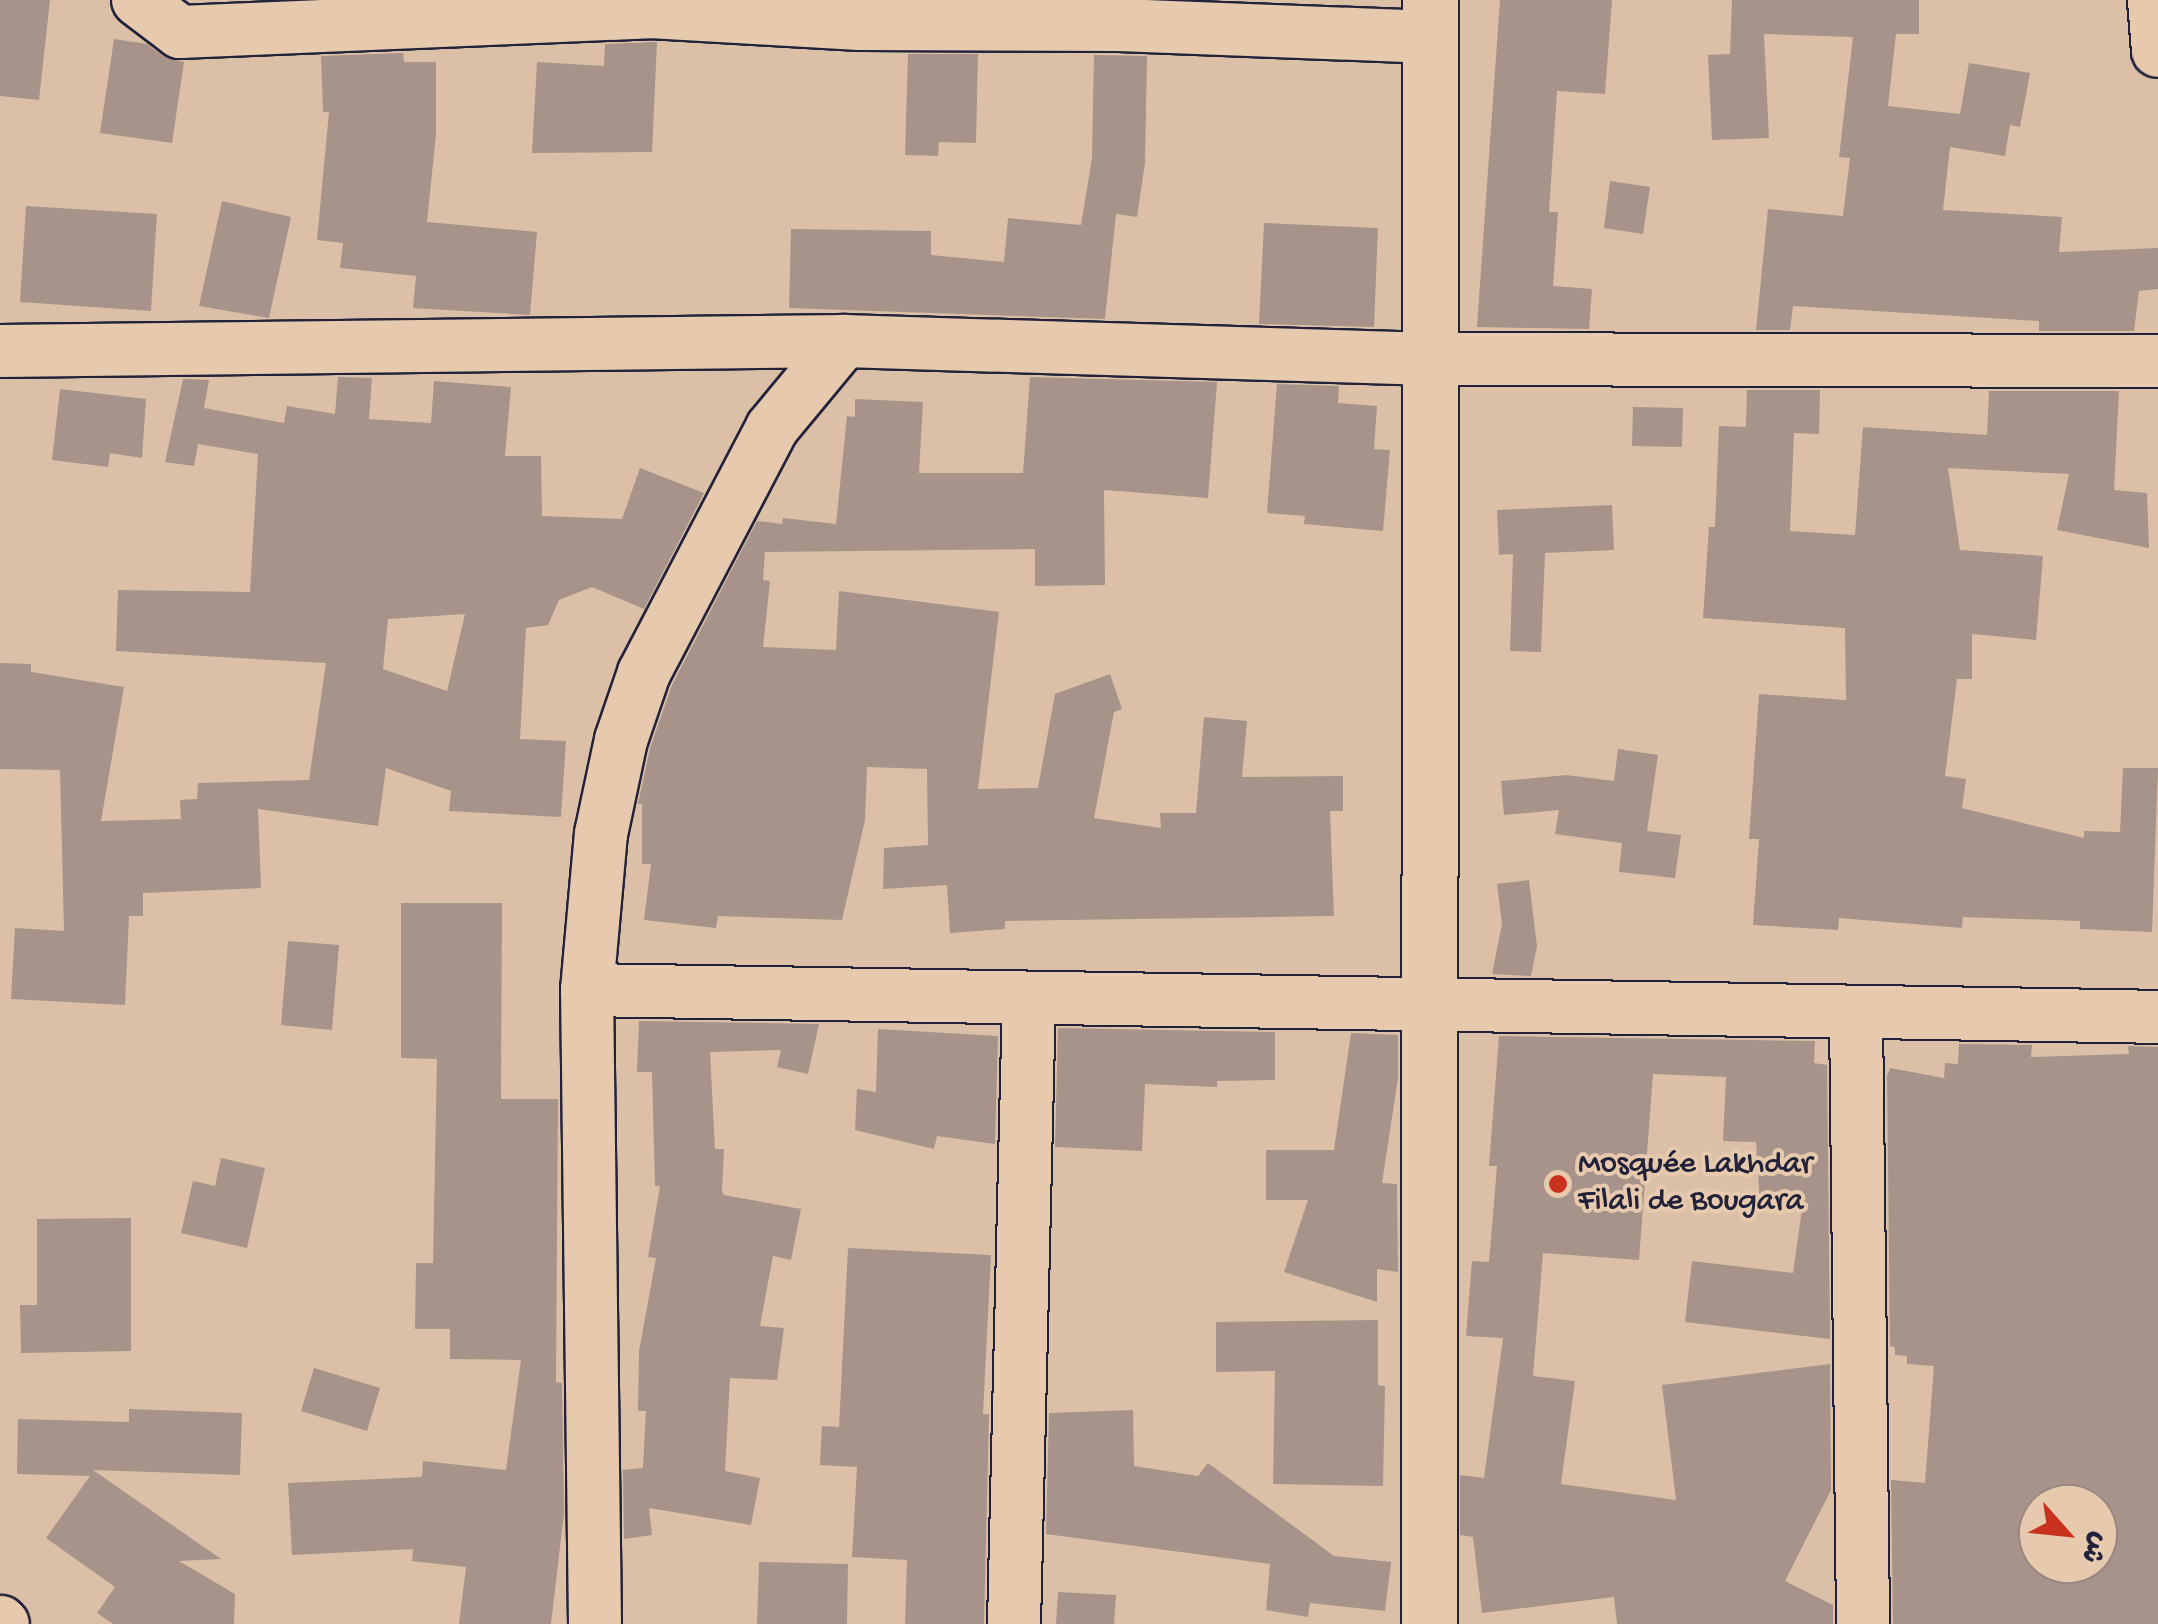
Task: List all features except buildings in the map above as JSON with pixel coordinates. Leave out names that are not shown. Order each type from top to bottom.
[{"type":"main road","points":[[1429,1624],[1430,18]]},
{"type":"street","points":[[138,0],[180,32],[261,14],[519,7],[1430,18]]},
{"type":"street","points":[[2154,0],[2158,51]]},
{"type":"street","points":[[595,1624],[587,990],[602,834],[622,740],[644,673],[772,428],[844,340]]},
{"type":"street","points":[[0,351],[844,340],[1430,360],[2158,360]]},
{"type":"street","points":[[587,990],[2158,1018]]},
{"type":"street","points":[[1014,1624],[1029,998]]},
{"type":"street","points":[[1856,1014],[1863,1624]]},
{"type":"place","name":"Mosquée Lakhdar Filali de Bougara","points":[[1558,1184]]}]
